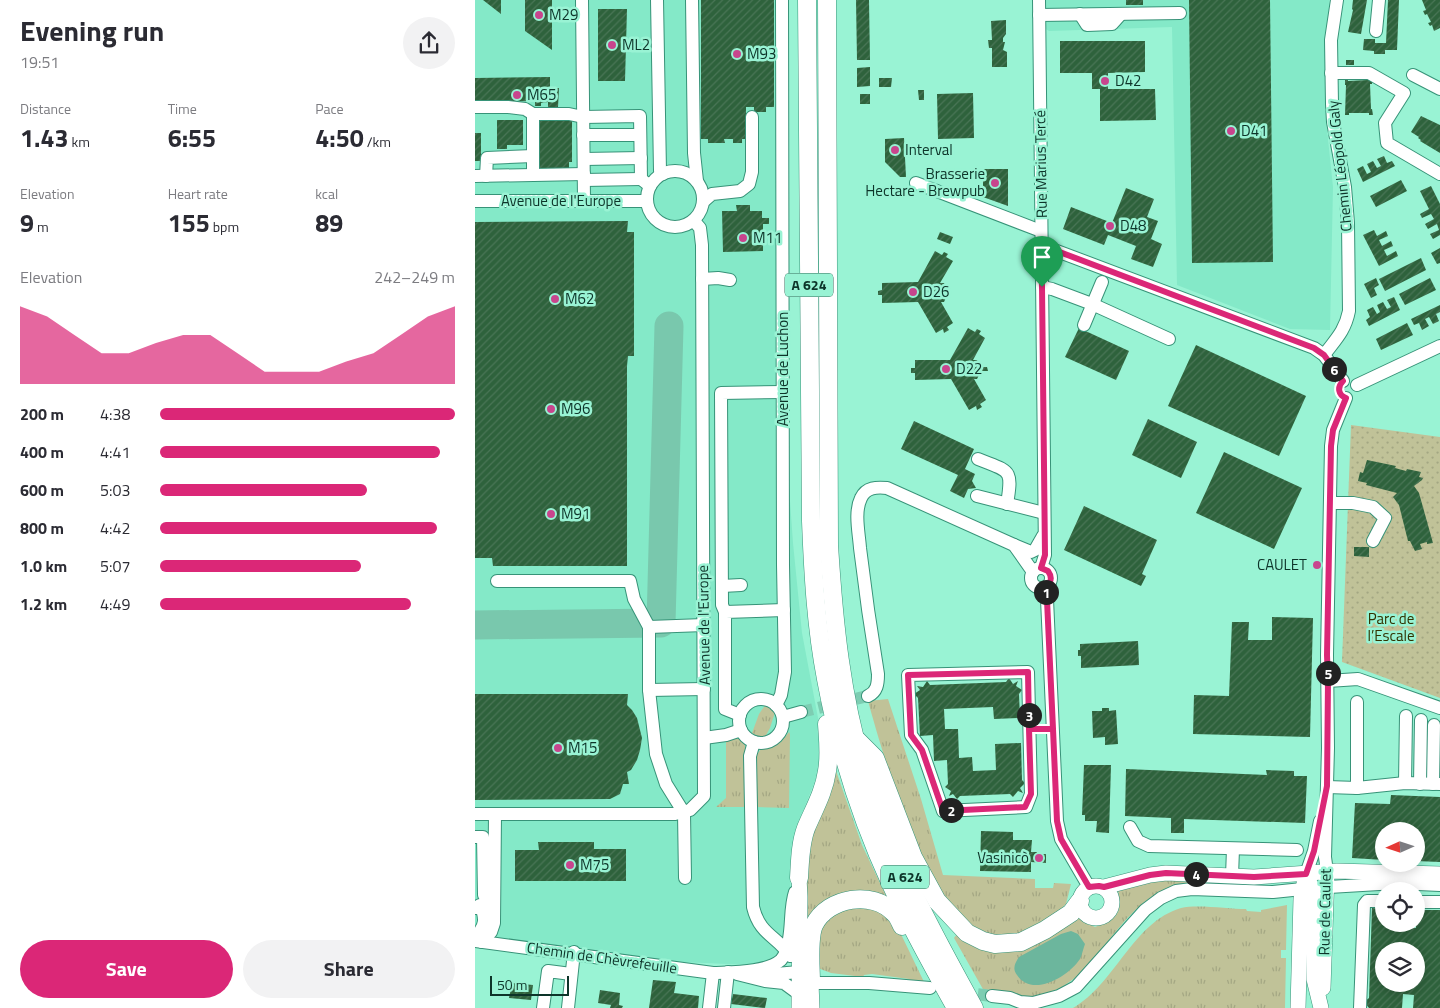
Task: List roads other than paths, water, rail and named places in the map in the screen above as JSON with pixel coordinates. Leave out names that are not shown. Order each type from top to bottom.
[{"type":"highway","name":"A 624","points":[[807,0],[811,511],[813,570],[826,678],[847,741],[864,774],[904,873],[974,1008]]},
{"type":"highway","name":"A 624","points":[[827,0],[829,545],[833,612],[847,741]]},
{"type":"highway","points":[[799,878],[805,830],[823,787],[829,749],[815,660],[811,620],[813,570]]},
{"type":"highway","points":[[847,741],[875,758],[910,850],[937,901],[967,933],[983,941],[995,944],[1021,942],[1045,930],[1071,913],[1084,894]]},
{"type":"highway","points":[[847,741],[855,795],[877,852],[894,892],[956,1008]]},
{"type":"highway","points":[[803,992],[814,924],[830,908],[847,900],[868,899],[885,906],[895,913],[906,934],[925,952]]},
{"type":"main road","points":[[1104,887],[1113,901],[1110,911],[1102,918],[1091,918],[1087,916],[1080,906],[1084,894],[1099,886],[1104,887],[1150,875],[1166,873],[1254,877],[1312,884],[1327,872],[1440,874]]},
{"type":"main road","name":"Rue de Caulet","points":[[1298,1008],[1312,884],[1327,872]]},
{"type":"main road","points":[[799,878],[803,992],[812,1008]]},
{"type":"main road","name":"Rue de Caulet","points":[[1312,884],[1314,898],[1314,979],[1322,1008]]},
{"type":"street","points":[[582,0],[584,200]]},
{"type":"street","points":[[657,0],[660,171],[663,174]]},
{"type":"street","points":[[475,107],[517,108],[533,114],[569,114],[583,117],[640,116],[641,158],[646,182],[647,201],[652,216],[657,222],[667,227],[680,228],[693,221],[701,212],[704,201],[697,181],[694,153],[692,0]]},
{"type":"street","name":"Avenue de Luchon","points":[[782,0],[784,649]]},
{"type":"street","name":"Rue Marius Tercé","points":[[1037,570],[1045,555],[1041,231],[1045,132],[1039,0]]},
{"type":"street","name":"Chemin Léopold Galy","points":[[1324,355],[1341,335],[1347,323],[1349,311],[1348,223],[1345,187],[1333,122],[1331,73],[1331,40],[1337,0]]},
{"type":"street","points":[[1376,31],[1379,0]]},
{"type":"street","points":[[1039,15],[1180,13]]},
{"type":"street","points":[[1331,73],[1369,73],[1404,93],[1385,123],[1387,143],[1440,174]]},
{"type":"street","points":[[1413,75],[1440,89]]},
{"type":"street","points":[[533,114],[533,175]]},
{"type":"street","points":[[704,201],[712,194],[740,191],[749,184],[752,172],[751,116]]},
{"type":"street","points":[[583,135],[641,135]]},
{"type":"street","points":[[533,156],[487,158],[481,176],[533,175],[646,182],[653,181],[671,171],[690,175],[697,181]]},
{"type":"street","points":[[584,159],[641,158]]},
{"type":"street","points":[[916,183],[1041,231]]},
{"type":"street","name":"Avenue de l'Europe","points":[[475,201],[647,201]]},
{"type":"street","name":"Avenue de l'Europe","points":[[683,813],[704,796],[703,279],[700,228],[693,221]]},
{"type":"street","points":[[1041,245],[1314,348],[1324,355],[1343,381]]},
{"type":"street","points":[[703,279],[718,278],[730,280]]},
{"type":"street","points":[[1084,325],[1102,282]]},
{"type":"street","points":[[1042,287],[1051,288],[1092,304],[1169,339]]},
{"type":"street","points":[[1357,386],[1440,346]]},
{"type":"street","points":[[1349,379],[1357,386],[1354,396],[1346,398],[1339,390],[1343,381],[1349,379]]},
{"type":"street","points":[[740,715],[725,709],[725,612],[722,605],[721,393],[783,392]]},
{"type":"street","name":"Rue de Caulet","points":[[1327,872],[1325,857],[1331,446],[1333,430],[1346,398]]},
{"type":"street","points":[[978,459],[1008,474],[1010,484],[1007,504]]},
{"type":"street","points":[[868,696],[877,687],[879,674],[865,590],[860,542],[857,508],[861,496],[875,487],[887,488],[1013,546],[1031,552],[1035,550],[1045,534]]},
{"type":"street","points":[[977,496],[1044,513]]},
{"type":"street","points":[[1331,503],[1353,503],[1373,507],[1385,520],[1373,541]]},
{"type":"street","points":[[1013,546],[1037,570]]},
{"type":"street","name":"Rue Marius Tercé","points":[[1037,570],[1045,569],[1050,574],[1050,582],[1045,588],[1057,821],[1061,839],[1084,894]]},
{"type":"street","points":[[497,581],[630,581],[634,598],[649,627],[649,690],[656,754],[666,784],[683,813],[685,878]]},
{"type":"street","points":[[722,586],[741,585]]},
{"type":"street","points":[[725,612],[784,610]]},
{"type":"street","points":[[649,627],[704,626]]},
{"type":"street","points":[[764,700],[777,685],[784,649]]},
{"type":"street","points":[[776,705],[781,695],[785,672],[784,649]]},
{"type":"street","points":[[1028,672],[1029,729],[1031,794],[1025,807],[943,811],[922,750],[911,735],[908,675],[1028,672]]},
{"type":"street","points":[[1328,681],[1358,678],[1440,708]]},
{"type":"street","points":[[649,690],[704,689]]},
{"type":"street","points":[[764,700],[776,705],[783,717],[783,727],[777,737],[771,742],[764,744],[754,742],[744,736],[739,724],[740,715],[749,703],[764,700]]},
{"type":"street","points":[[1357,702],[1357,788]]},
{"type":"street","points":[[783,717],[801,712]]},
{"type":"street","points":[[1405,784],[1406,716]]},
{"type":"street","points":[[1421,720],[1431,784]]},
{"type":"street","points":[[1431,784],[1434,725]]},
{"type":"street","points":[[1029,729],[1053,729]]},
{"type":"street","points":[[704,738],[726,736],[741,730]]},
{"type":"street","points":[[754,742],[750,756],[753,907],[756,918],[762,927],[770,937],[787,950]]},
{"type":"street","points":[[1327,786],[1357,788],[1431,784]]},
{"type":"street","name":"Rue de Caulet","points":[[1312,884],[1314,851],[1327,786]]},
{"type":"street","points":[[475,814],[683,813]]},
{"type":"street","points":[[477,940],[491,932],[494,917],[495,814]]},
{"type":"street","points":[[1130,827],[1138,841],[1149,846],[1297,850]]},
{"type":"street","points":[[476,888],[475,837],[483,837],[484,895],[494,917],[499,935],[574,953],[568,1008]]},
{"type":"street","points":[[1232,876],[1233,849]]},
{"type":"street","points":[[799,878],[794,896],[787,950],[803,992],[869,983],[930,988]]},
{"type":"street","points":[[993,996],[1033,1003],[1059,996],[1076,987],[1145,910],[1161,898],[1177,891],[1192,889],[1273,892],[1312,884],[1396,883],[1440,885]]},
{"type":"street","points":[[1360,1008],[1364,905],[1367,901],[1375,901]]},
{"type":"street","points":[[1425,902],[1440,902]]},
{"type":"street","points":[[475,908],[480,905],[484,913],[485,922],[477,940]]},
{"type":"street","name":"Chemin de Chèvrefeuille","points":[[477,940],[713,973],[733,972],[774,964],[782,958],[787,950]]},
{"type":"street","points":[[543,1008],[548,971],[571,974]]},
{"type":"street","points":[[724,1008],[733,972]]},
{"type":"street","name":"Chemin de Chèvrefeuille","points":[[733,972],[765,981],[784,983],[803,992]]},
{"type":"street","name":"Chemin de Chèvrefeuille","points":[[733,972],[765,975],[803,992]]},
{"type":"street","points":[[709,1008],[713,973]]},
{"type":"tunnel","points":[[801,712],[868,696]]},
{"type":"tunnel","points":[[960,992],[992,996]]},
{"type":"place","name":"M29","points":[[539,15]]},
{"type":"place","name":"ML2","points":[[612,45]]},
{"type":"place","name":"M93","points":[[737,54]]},
{"type":"place","name":"D42","points":[[1105,81]]},
{"type":"place","name":"M65","points":[[517,95]]},
{"type":"place","name":"D41","points":[[1231,131]]},
{"type":"place","name":"Interval","points":[[895,150]]},
{"type":"place","name":"Brasserie Hectare - Brewpub","points":[[995,183]]},
{"type":"place","name":"D48","points":[[1110,226]]},
{"type":"place","name":"M11","points":[[743,238]]},
{"type":"place","name":"D26","points":[[913,292]]},
{"type":"place","name":"M62","points":[[555,299]]},
{"type":"place","name":"D22","points":[[946,369]]},
{"type":"place","name":"M96","points":[[551,409]]},
{"type":"place","name":"M91","points":[[551,514]]},
{"type":"place","name":"CAULET","points":[[1317,565]]},
{"type":"place","name":"M15","points":[[558,748]]},
{"type":"place","name":"Vasinicò","points":[[1039,858]]},
{"type":"place","name":"M75","points":[[570,865]]},
{"type":"park label","name":"Parc de l’Escale","points":[[1391,628]]}]
